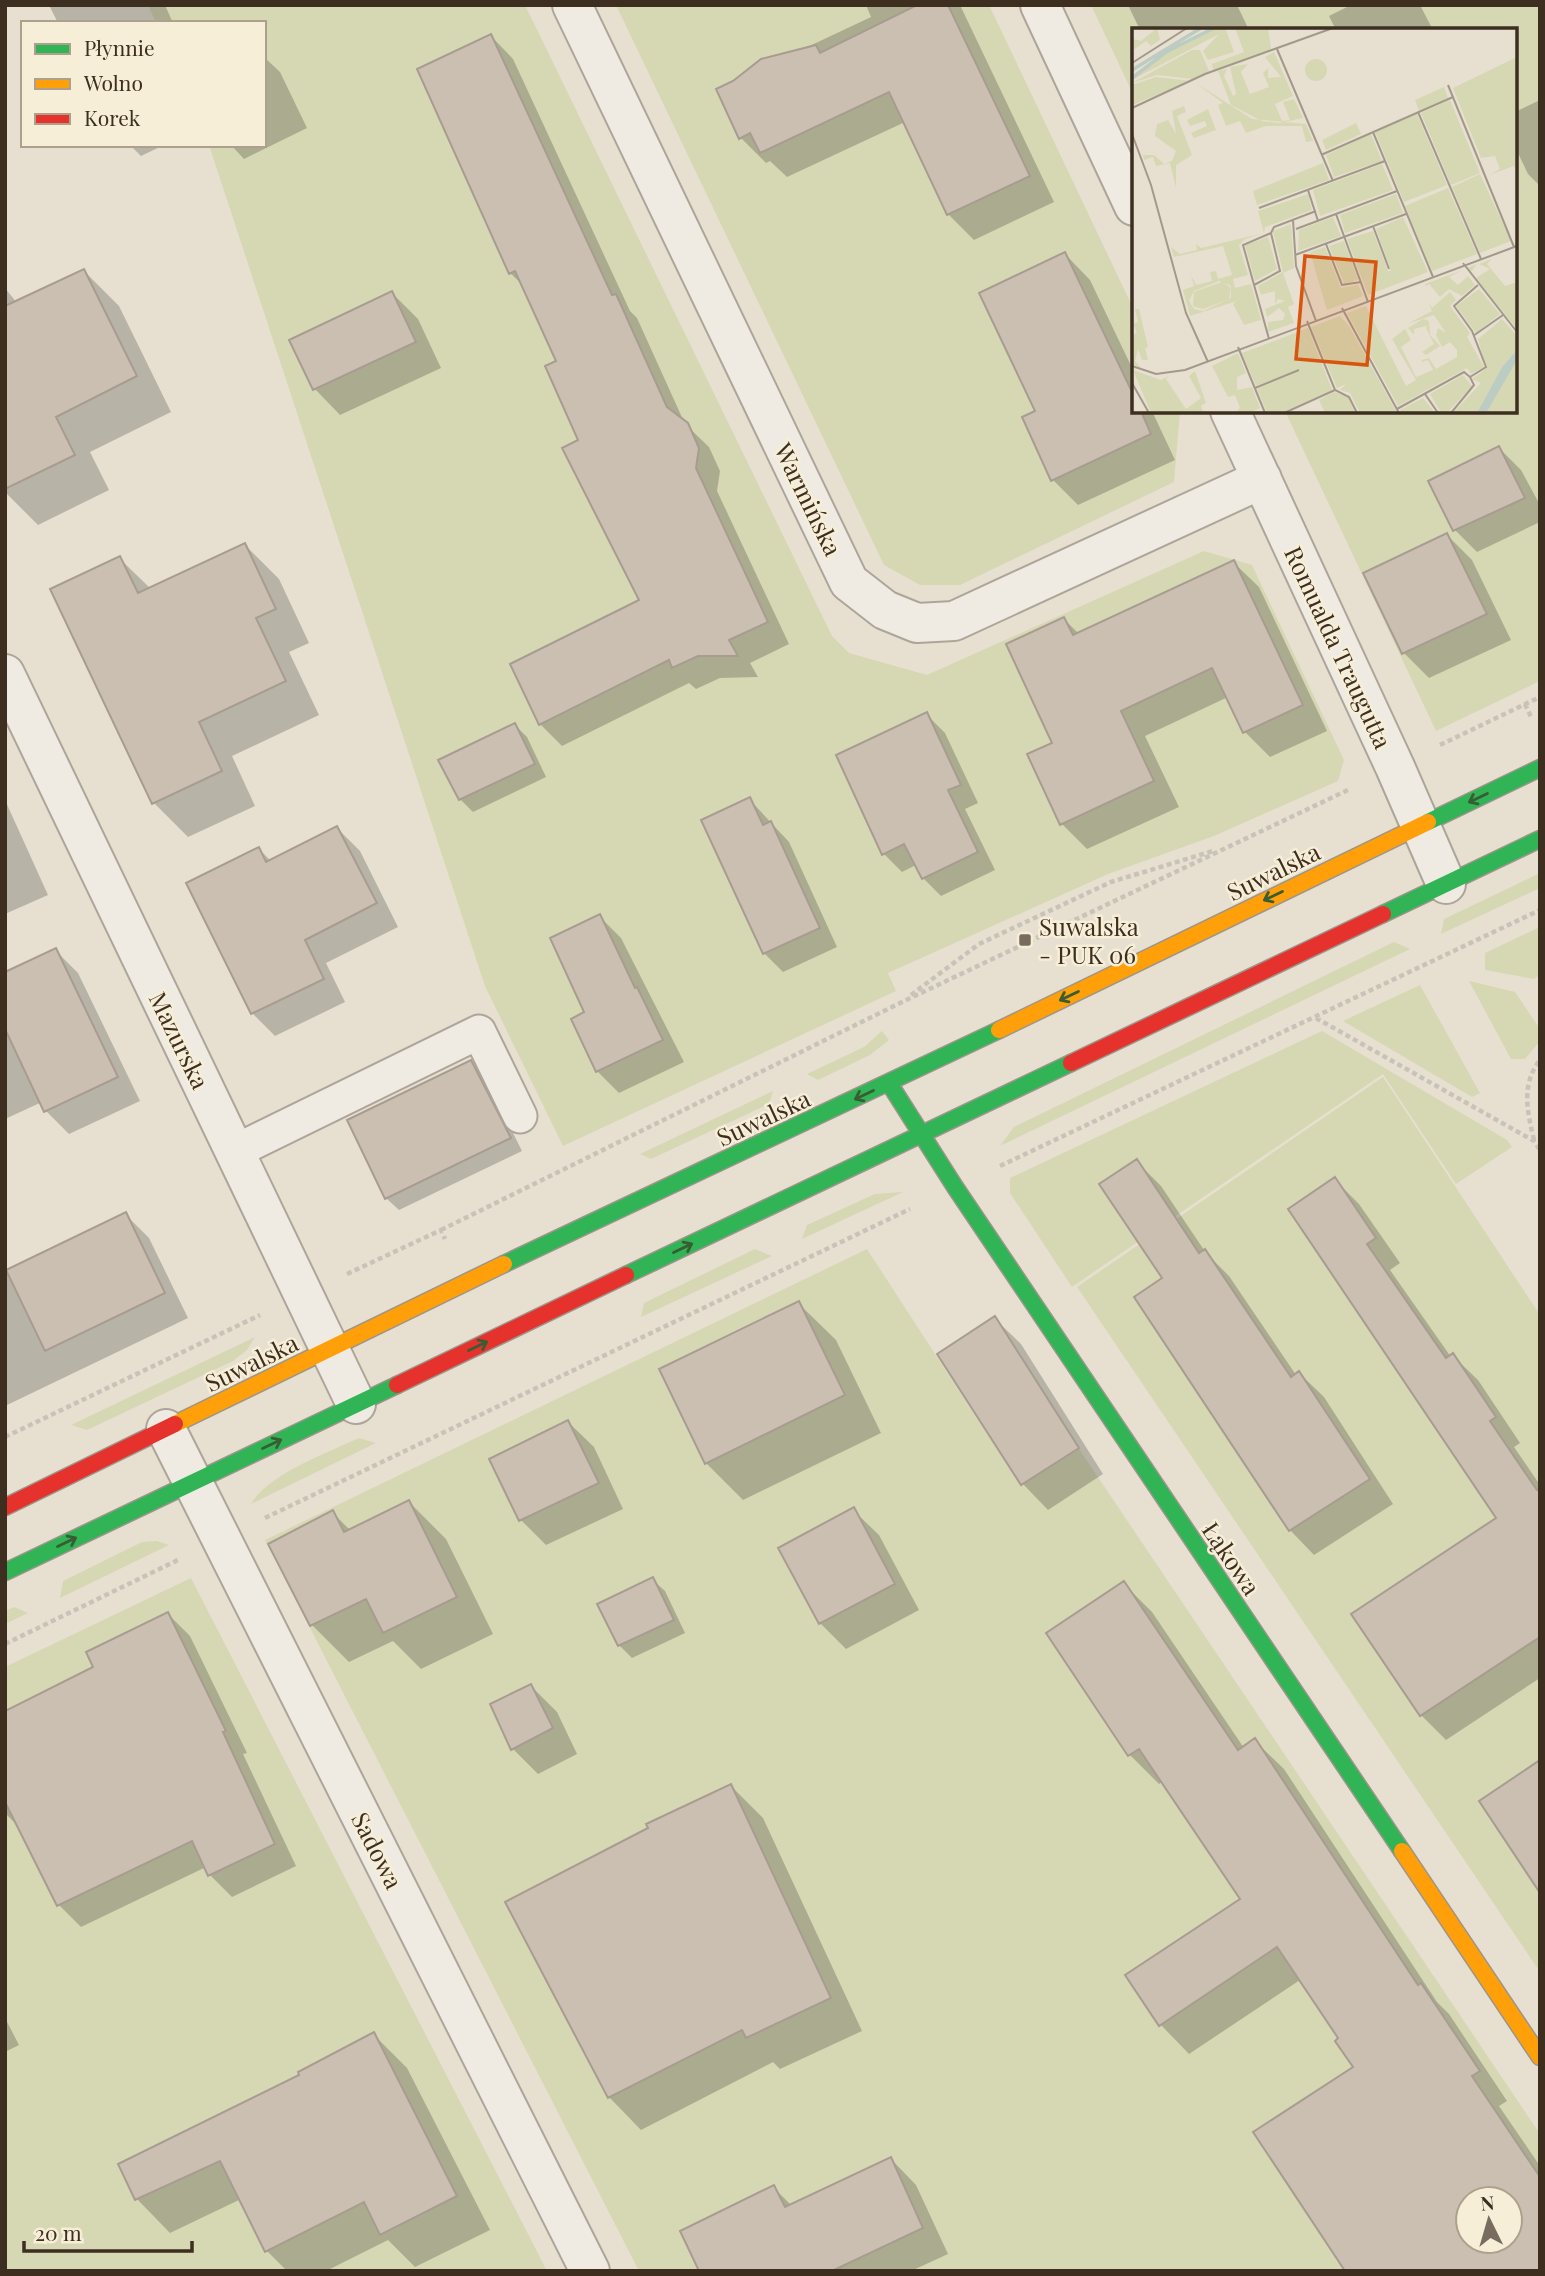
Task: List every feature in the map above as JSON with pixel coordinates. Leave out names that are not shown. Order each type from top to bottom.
[{"type":"street","name":"Warmińska","points":[[572,5],[849,582],[885,610],[917,623],[954,621],[1262,479]]},
{"type":"street","points":[[1040,5],[1132,202]]},
{"type":"street","name":"Romualda Traugutta","points":[[1231,413],[1446,884]]},
{"type":"street","name":"Mazurska","points":[[5,674],[356,1404]]},
{"type":"street","name":"Suwalska","points":[[5,1507],[466,1282],[889,1083],[1540,768]]},
{"type":"street","points":[[5,1572],[1540,839]]},
{"type":"street","name":"Łąkowa","points":[[889,1083],[971,1211],[1540,2057]]},
{"type":"street","name":"Sadowa","points":[[166,1429],[590,2271]]},
{"type":"lane","points":[[234,1152],[480,1032],[520,1115]]},
{"type":"path","points":[[1429,750],[1540,697]]},
{"type":"path","points":[[441,1230],[902,1002],[1351,788]]},
{"type":"path","points":[[902,1002],[979,944],[1111,882],[1229,846]]},
{"type":"path","points":[[992,1170],[1540,909]]},
{"type":"path","points":[[1316,1018],[1534,1141]]},
{"type":"path","points":[[1540,1059],[1527,1085],[1527,1111],[1534,1141],[1540,1150]]},
{"type":"path","points":[[262,1520],[913,1207]]},
{"type":"path","points":[[5,1437],[255,1317]]},
{"type":"path","points":[[5,1644],[180,1559]]},
{"type":"green space","points":[[148,5],[525,5],[832,636],[849,653],[927,675],[1204,551],[1252,565],[1344,760],[1338,781],[1214,836],[1108,874],[888,973],[896,991],[563,1146],[485,986],[210,147],[266,147],[266,21],[155,21]]},
{"type":"green space","points":[[616,5],[989,5],[1132,306],[1132,413],[1180,413],[1174,482],[960,585],[920,585],[884,565]]},
{"type":"green space","points":[[1091,5],[1540,5],[1540,681],[1436,731],[1286,413],[1517,413],[1517,28],[1132,28],[1132,92]]},
{"type":"green space","points":[[1540,873],[1540,888],[1441,934],[1444,919]]},
{"type":"green space","points":[[1540,927],[1540,975],[1534,979],[1485,970],[1485,953]]},
{"type":"green space","points":[[1394,942],[1410,949],[1000,1146],[1014,1127]]},
{"type":"green space","points":[[1469,981],[1515,992],[1540,1029],[1540,1041],[1525,1059],[1511,1059]]},
{"type":"green space","points":[[1420,985],[1480,1093],[1472,1097],[1343,1021]]},
{"type":"green space","points":[[882,1031],[889,1040],[870,1055],[818,1080],[807,1074],[864,1047]]},
{"type":"green space","points":[[1322,1031],[1507,1140],[1512,1147],[1456,1184],[1383,1074],[1072,1287],[1010,1193],[1010,1178]]},
{"type":"green space","points":[[1383,1077],[1540,1315],[1540,1972],[1077,1287]]},
{"type":"green space","points":[[773,1091],[769,1104],[651,1159],[640,1154]]},
{"type":"green space","points":[[903,1192],[802,1239],[807,1225],[875,1194]]},
{"type":"green space","points":[[755,1249],[772,1256],[641,1317],[644,1303]]},
{"type":"green space","points":[[867,1249],[1020,1485],[1079,1449],[1540,2134],[1540,2271],[639,2271],[265,1540]]},
{"type":"green space","points":[[255,1337],[247,1350],[233,1361],[87,1430],[71,1425]]},
{"type":"green space","points":[[359,1438],[376,1443],[251,1504],[259,1493],[284,1474]]},
{"type":"green space","points":[[157,1541],[169,1545],[60,1598],[63,1581],[142,1542]]},
{"type":"green space","points":[[191,1578],[547,2271],[5,2271],[5,1667]]},
{"type":"green space","points":[[14,1607],[28,1613],[5,1624],[5,1611]]},
{"type":"building","points":[[917,5],[948,5],[1030,176],[947,215],[889,92],[760,153],[750,133],[739,139],[716,89],[733,81],[761,59],[816,45],[820,53]]},
{"type":"building","points":[[491,34],[667,407],[688,423],[699,448],[696,468],[768,622],[729,640],[738,656],[698,656],[672,668],[669,660],[539,725],[510,664],[639,600],[562,448],[578,440],[545,366],[556,361],[515,271],[509,274],[417,69]]},
{"type":"building","points":[[1065,252],[1132,392],[1132,413],[1142,413],[1151,434],[1051,481],[1022,417],[1035,411],[979,293]]},
{"type":"building","points":[[84,269],[137,376],[56,417],[75,455],[5,489],[5,306]]},
{"type":"building","points":[[392,291],[416,342],[313,390],[289,340]]},
{"type":"building","points":[[1499,446],[1525,498],[1453,531],[1428,481]]},
{"type":"building","points":[[1447,533],[1487,614],[1402,654],[1363,573]]},
{"type":"building","points":[[245,543],[276,609],[256,618],[286,681],[199,722],[222,771],[152,804],[50,589],[120,556],[138,593]]},
{"type":"building","points":[[1234,560],[1303,705],[1243,733],[1212,668],[1121,711],[1154,781],[1060,825],[1027,754],[1052,743],[1006,644],[1064,617],[1073,635]]},
{"type":"building","points":[[927,712],[961,785],[948,790],[978,852],[922,879],[904,844],[882,855],[836,755]]},
{"type":"building","points":[[515,723],[535,764],[459,800],[438,760]]},
{"type":"building","points":[[750,797],[763,825],[771,821],[820,928],[763,954],[701,820]]},
{"type":"building","points":[[337,826],[377,903],[305,940],[324,979],[251,1014],[186,883],[259,847],[266,862]]},
{"type":"building","points":[[600,914],[663,1040],[596,1072],[571,1019],[584,1012],[550,938]]},
{"type":"building","points":[[56,948],[118,1077],[44,1112],[5,1029],[5,972]]},
{"type":"building","points":[[471,1060],[511,1138],[385,1199],[347,1120]]},
{"type":"building","points":[[1137,1159],[1199,1253],[1205,1249],[1291,1377],[1299,1371],[1370,1479],[1289,1531],[1134,1297],[1162,1278],[1099,1184]]},
{"type":"building","points":[[1335,1177],[1376,1238],[1367,1244],[1446,1358],[1453,1353],[1496,1417],[1490,1421],[1537,1490],[1540,1489],[1540,1637],[1420,1716],[1351,1614],[1496,1518],[1288,1209]]},
{"type":"building","points":[[126,1212],[165,1293],[45,1351],[6,1270]]},
{"type":"building","points":[[799,1301],[845,1395],[705,1464],[659,1369]]},
{"type":"building","points":[[995,1316],[1079,1448],[1021,1485],[937,1354]]},
{"type":"building","points":[[568,1420],[599,1483],[519,1521],[489,1459]]},
{"type":"building","points":[[409,1500],[457,1597],[383,1633],[366,1599],[310,1626],[268,1544],[333,1510],[344,1532]]},
{"type":"building","points":[[854,1507],[895,1584],[819,1624],[778,1548]]},
{"type":"building","points":[[653,1577],[674,1620],[618,1646],[597,1604]]},
{"type":"building","points":[[1124,1581],[1238,1750],[1255,1738],[1418,1985],[1421,1983],[1480,2071],[1472,2076],[1540,2177],[1540,2271],[1345,2271],[1253,2132],[1353,2067],[1335,2041],[1338,2038],[1277,1947],[1159,2026],[1125,1975],[1240,1899],[1139,1749],[1128,1756],[1046,1633]]},
{"type":"building","points":[[168,1612],[226,1731],[223,1732],[275,1844],[208,1876],[192,1841],[57,1906],[5,1802],[5,1711],[93,1667],[86,1652]]},
{"type":"building","points":[[531,1684],[553,1728],[511,1750],[490,1704]]},
{"type":"building","points":[[1540,1760],[1540,1893],[1479,1801]]},
{"type":"building","points":[[731,1784],[831,1998],[746,2038],[742,2030],[608,2098],[505,1902],[648,1828],[646,1824]]},
{"type":"building","points":[[374,2032],[457,2196],[380,2235],[364,2202],[265,2252],[220,2161],[135,2200],[118,2164],[299,2075],[298,2072]]},
{"type":"building","points":[[891,2157],[923,2228],[832,2271],[699,2271],[680,2231],[774,2185],[785,2207]]},
{"type":"traffic: fast","points":[[1428,822],[1540,768]]},
{"type":"traffic: fast","points":[[1383,914],[1540,839]]},
{"type":"traffic: fast","points":[[504,1264],[999,1030]]},
{"type":"traffic: fast","points":[[626,1275],[1071,1063]]},
{"type":"traffic: fast","points":[[889,1083],[955,1187],[1402,1851]]},
{"type":"traffic: fast","points":[[5,1572],[397,1385]]},
{"type":"traffic: slow","points":[[999,1030],[1428,822]]},
{"type":"traffic: slow","points":[[175,1424],[504,1264]]},
{"type":"traffic: slow","points":[[1402,1851],[1540,2057]]},
{"type":"traffic: jam","points":[[1071,1063],[1383,914]]},
{"type":"traffic: jam","points":[[397,1385],[626,1275]]},
{"type":"traffic: jam","points":[[5,1507],[175,1424]]},
{"type":"place","name":"Suwalska - PUK 06","points":[[1025,940]]}]
